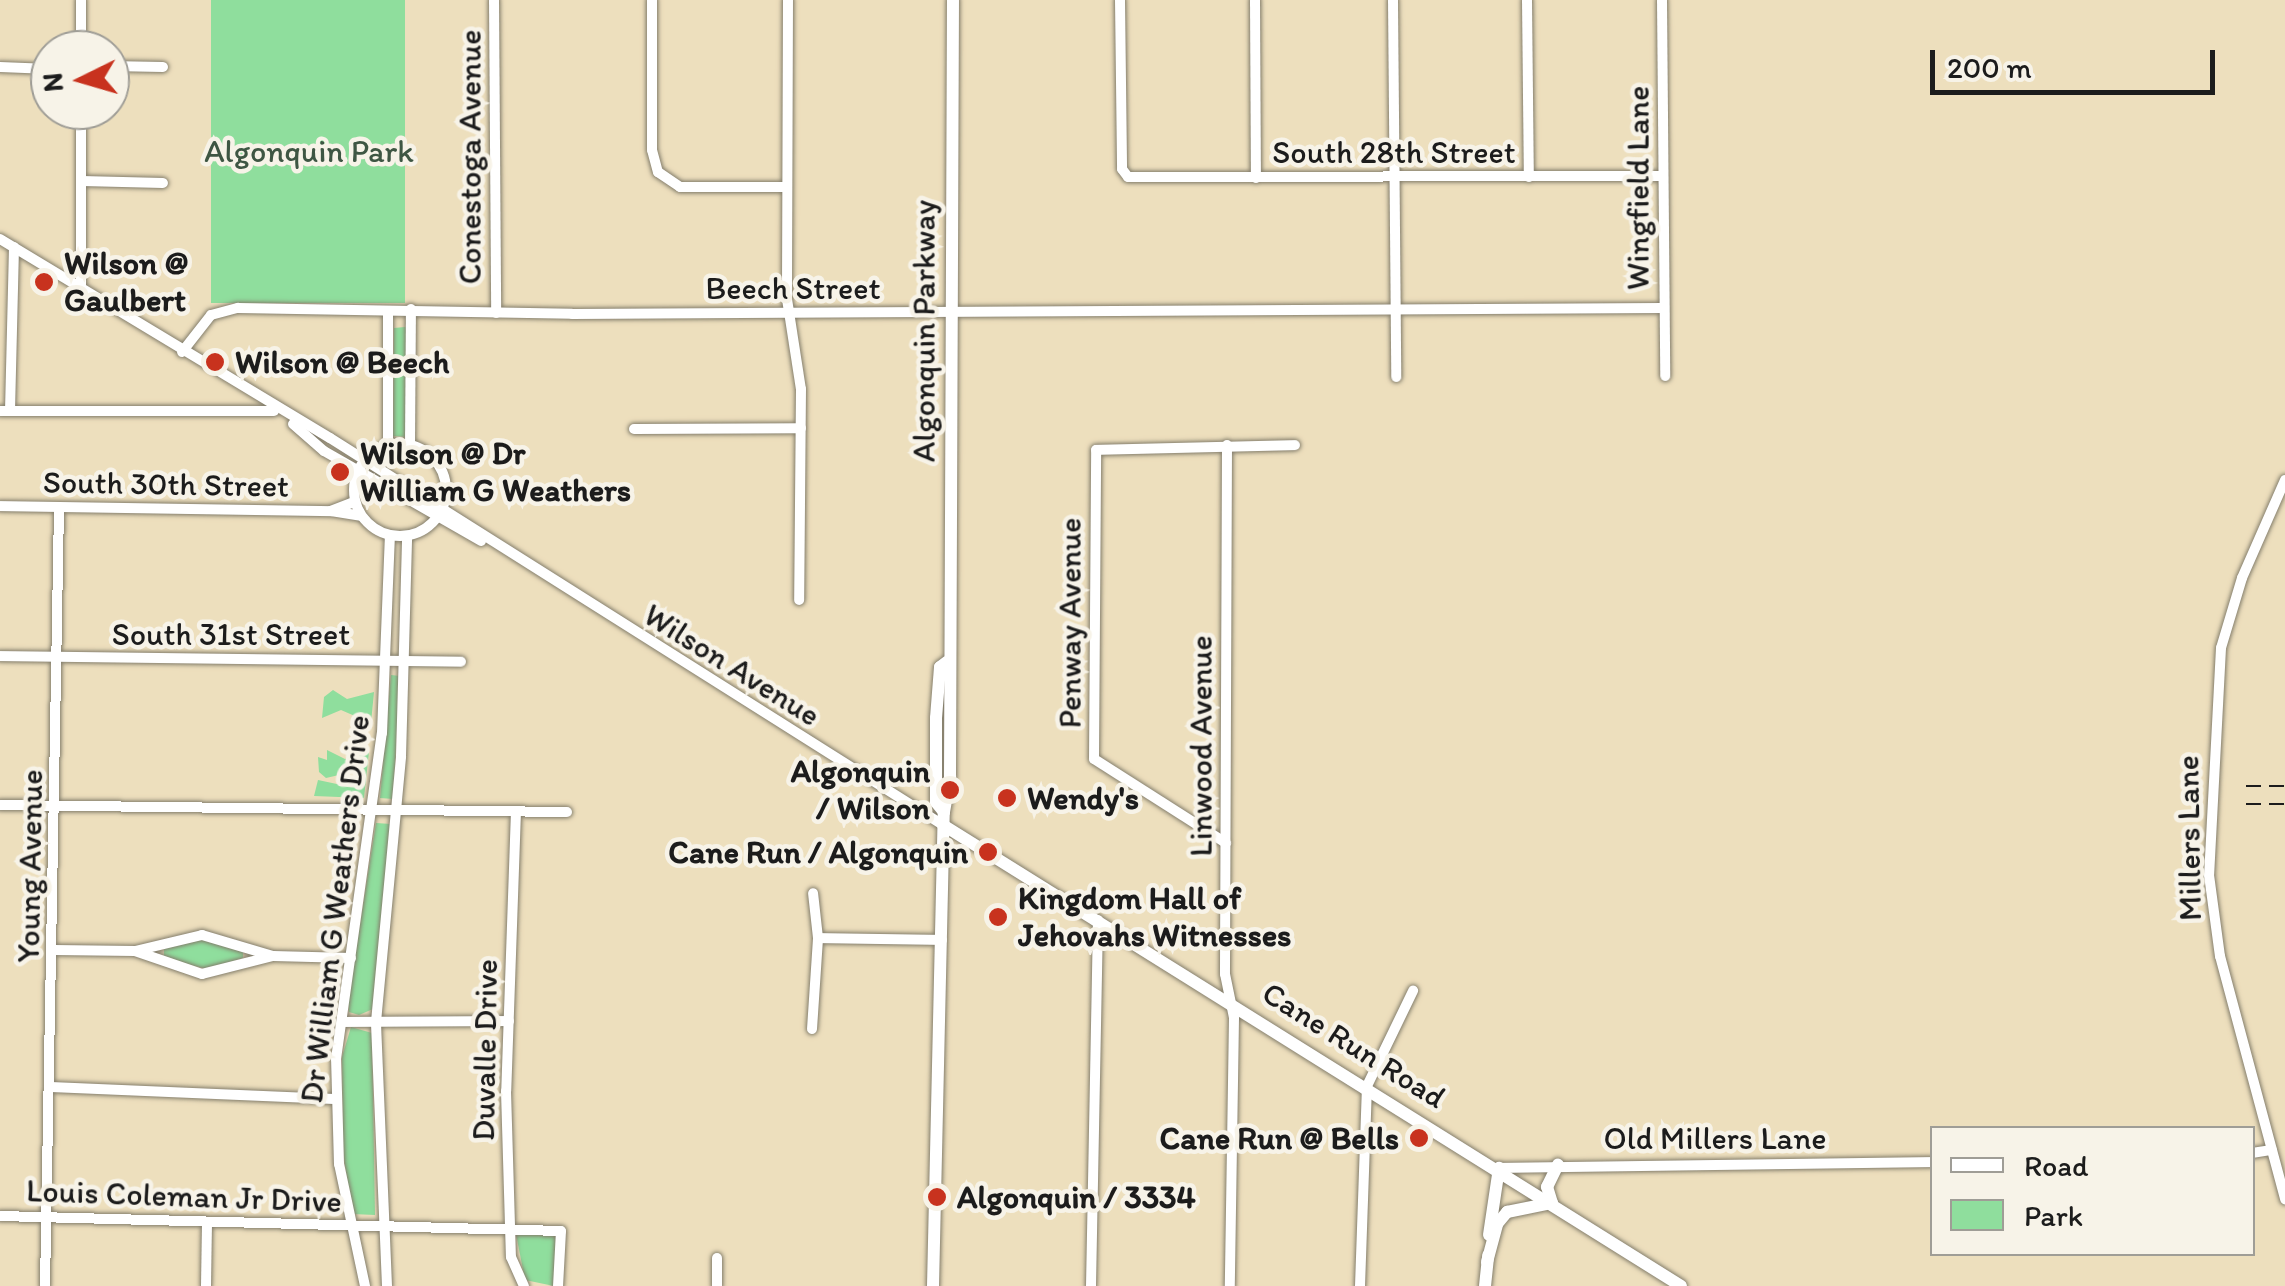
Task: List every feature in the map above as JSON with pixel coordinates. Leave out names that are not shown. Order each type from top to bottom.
[{"type":"main road","name":"Algonquin Parkway","points":[[933,1286],[944,819],[950,802],[953,0]]},
{"type":"main road","name":"Cane Run Road","points":[[944,819],[1681,1286]]},
{"type":"main road","points":[[1487,1262],[1507,1212],[1552,1203],[1547,1186],[1558,1164]]},
{"type":"main road","points":[[1485,1286],[1499,1168]]},
{"type":"street","points":[[81,0],[81,30]]},
{"type":"street","name":"Conestoga Avenue","points":[[494,0],[496,313]]},
{"type":"street","points":[[652,0],[652,150],[658,172],[680,186],[787,187]]},
{"type":"street","points":[[788,0],[789,313],[801,428],[799,600]]},
{"type":"street","name":"South 28th Street","points":[[1120,0],[1125,174],[1256,178],[1663,176]]},
{"type":"street","points":[[1254,0],[1256,178]]},
{"type":"street","points":[[1393,0],[1396,378]]},
{"type":"street","points":[[1528,0],[1529,177]]},
{"type":"street","name":"Wingfield Lane","points":[[1662,0],[1665,376]]},
{"type":"street","points":[[130,66],[163,67]]},
{"type":"street","points":[[0,68],[30,68]]},
{"type":"street","points":[[81,130],[81,289]]},
{"type":"street","points":[[82,181],[162,183]]},
{"type":"street","name":"Wilson Avenue","points":[[0,239],[276,411],[366,460],[442,507],[495,546],[944,819]]},
{"type":"street","points":[[14,247],[5,411],[276,411]]},
{"type":"street","name":"Beech Street","points":[[182,352],[202,324],[224,310],[789,313],[1664,308]]},
{"type":"street","points":[[410,446],[411,309]]},
{"type":"street","points":[[388,313],[388,443]]},
{"type":"street","name":"Wilson Avenue","points":[[276,411],[359,472],[435,519],[495,546]]},
{"type":"street","points":[[634,429],[801,428]]},
{"type":"street","points":[[388,443],[410,446],[445,472],[442,507],[435,519],[407,539],[390,535],[361,516],[354,502],[359,472],[366,460],[388,443]]},
{"type":"street","points":[[1227,445],[1295,445]]},
{"type":"street","name":"Penway Avenue","points":[[1226,843],[1094,759],[1096,450],[1227,445]]},
{"type":"street","name":"Linwood Avenue","points":[[1227,445],[1230,1286]]},
{"type":"street","name":"Millers Lane","points":[[2285,480],[2242,578],[2221,648],[2210,828],[2214,929],[2285,1199]]},
{"type":"street","name":"South 30th Street","points":[[331,511],[354,502]]},
{"type":"street","name":"South 30th Street","points":[[0,506],[331,511],[361,516]]},
{"type":"street","name":"Young Avenue","points":[[45,1286],[59,507]]},
{"type":"street","name":"Dr William G Weathers Drive","points":[[365,1286],[348,1226],[336,1098],[342,1022],[373,809],[388,660],[390,535]]},
{"type":"street","name":"Dr William G Weathers Drive","points":[[386,1286],[376,1022],[397,810],[406,660],[407,539]]},
{"type":"street","name":"South 31st Street","points":[[0,656],[461,662]]},
{"type":"street","points":[[0,804],[567,812]]},
{"type":"street","name":"Duvalle Drive","points":[[516,811],[509,1021],[509,1230],[514,1270],[524,1286]]},
{"type":"street","points":[[812,1029],[818,938],[813,893]]},
{"type":"street","points":[[1091,1286],[1098,920]]},
{"type":"street","points":[[54,950],[135,952],[202,934],[273,956]]},
{"type":"street","points":[[818,938],[942,940]]},
{"type":"street","points":[[135,952],[202,974],[273,956],[351,958]]},
{"type":"street","points":[[1360,1286],[1367,1086],[1413,991]]},
{"type":"street","points":[[342,1022],[509,1021]]},
{"type":"street","points":[[50,1087],[336,1098]]},
{"type":"street","points":[[2255,1153],[2272,1150]]},
{"type":"street","name":"Old Millers Lane","points":[[1499,1168],[1558,1164],[1930,1162]]},
{"type":"street","name":"Louis Coleman Jr Drive","points":[[0,1216],[561,1231],[558,1286]]},
{"type":"street","points":[[206,1286],[207,1222]]},
{"type":"street","points":[[717,1258],[717,1286]]},
{"type":"green space","name":"Algonquin Park","points":[[211,0],[405,0],[405,303],[211,303]]},
{"type":"green space","points":[[394,328],[409,328],[408,437],[393,436]]},
{"type":"green space","points":[[391,675],[400,676],[393,799],[380,798]]},
{"type":"green space","points":[[333,690],[347,699],[374,692],[371,723],[341,710],[322,718],[324,697]]},
{"type":"green space","points":[[327,750],[345,759],[369,752],[364,798],[314,796],[318,780],[351,787],[364,780],[352,772],[326,778],[319,772],[318,757],[327,760]]},
{"type":"green space","points":[[376,823],[391,824],[373,1009],[359,1015],[349,1012],[348,1001]]},
{"type":"green space","points":[[207,940],[243,952],[243,958],[208,969],[164,959],[164,947]]},
{"type":"green space","points":[[351,1027],[372,1033],[375,1215],[352,1214],[343,1151],[342,1057]]},
{"type":"green space","points":[[516,1234],[556,1236],[554,1286],[525,1280]]},
{"type":"railway","points":[[2246,786],[2285,786]]},
{"type":"railway","points":[[2246,804],[2285,804]]},
{"type":"place","name":"Wilson @ Gaulbert","points":[[44,282]]},
{"type":"place","name":"Wilson @ Beech","points":[[215,362]]},
{"type":"place","name":"Wilson @ Dr William G Weathers","points":[[340,472]]},
{"type":"place","name":"Algonquin / Wilson","points":[[950,790]]},
{"type":"place","name":"Wendy's","points":[[1007,798]]},
{"type":"place","name":"Cane Run / Algonquin","points":[[988,852]]},
{"type":"place","name":"Kingdom Hall of Jehovahs Witnesses","points":[[998,917]]},
{"type":"place","name":"Cane Run @ Bells","points":[[1419,1138]]},
{"type":"place","name":"Algonquin / 3334","points":[[937,1197]]}]
